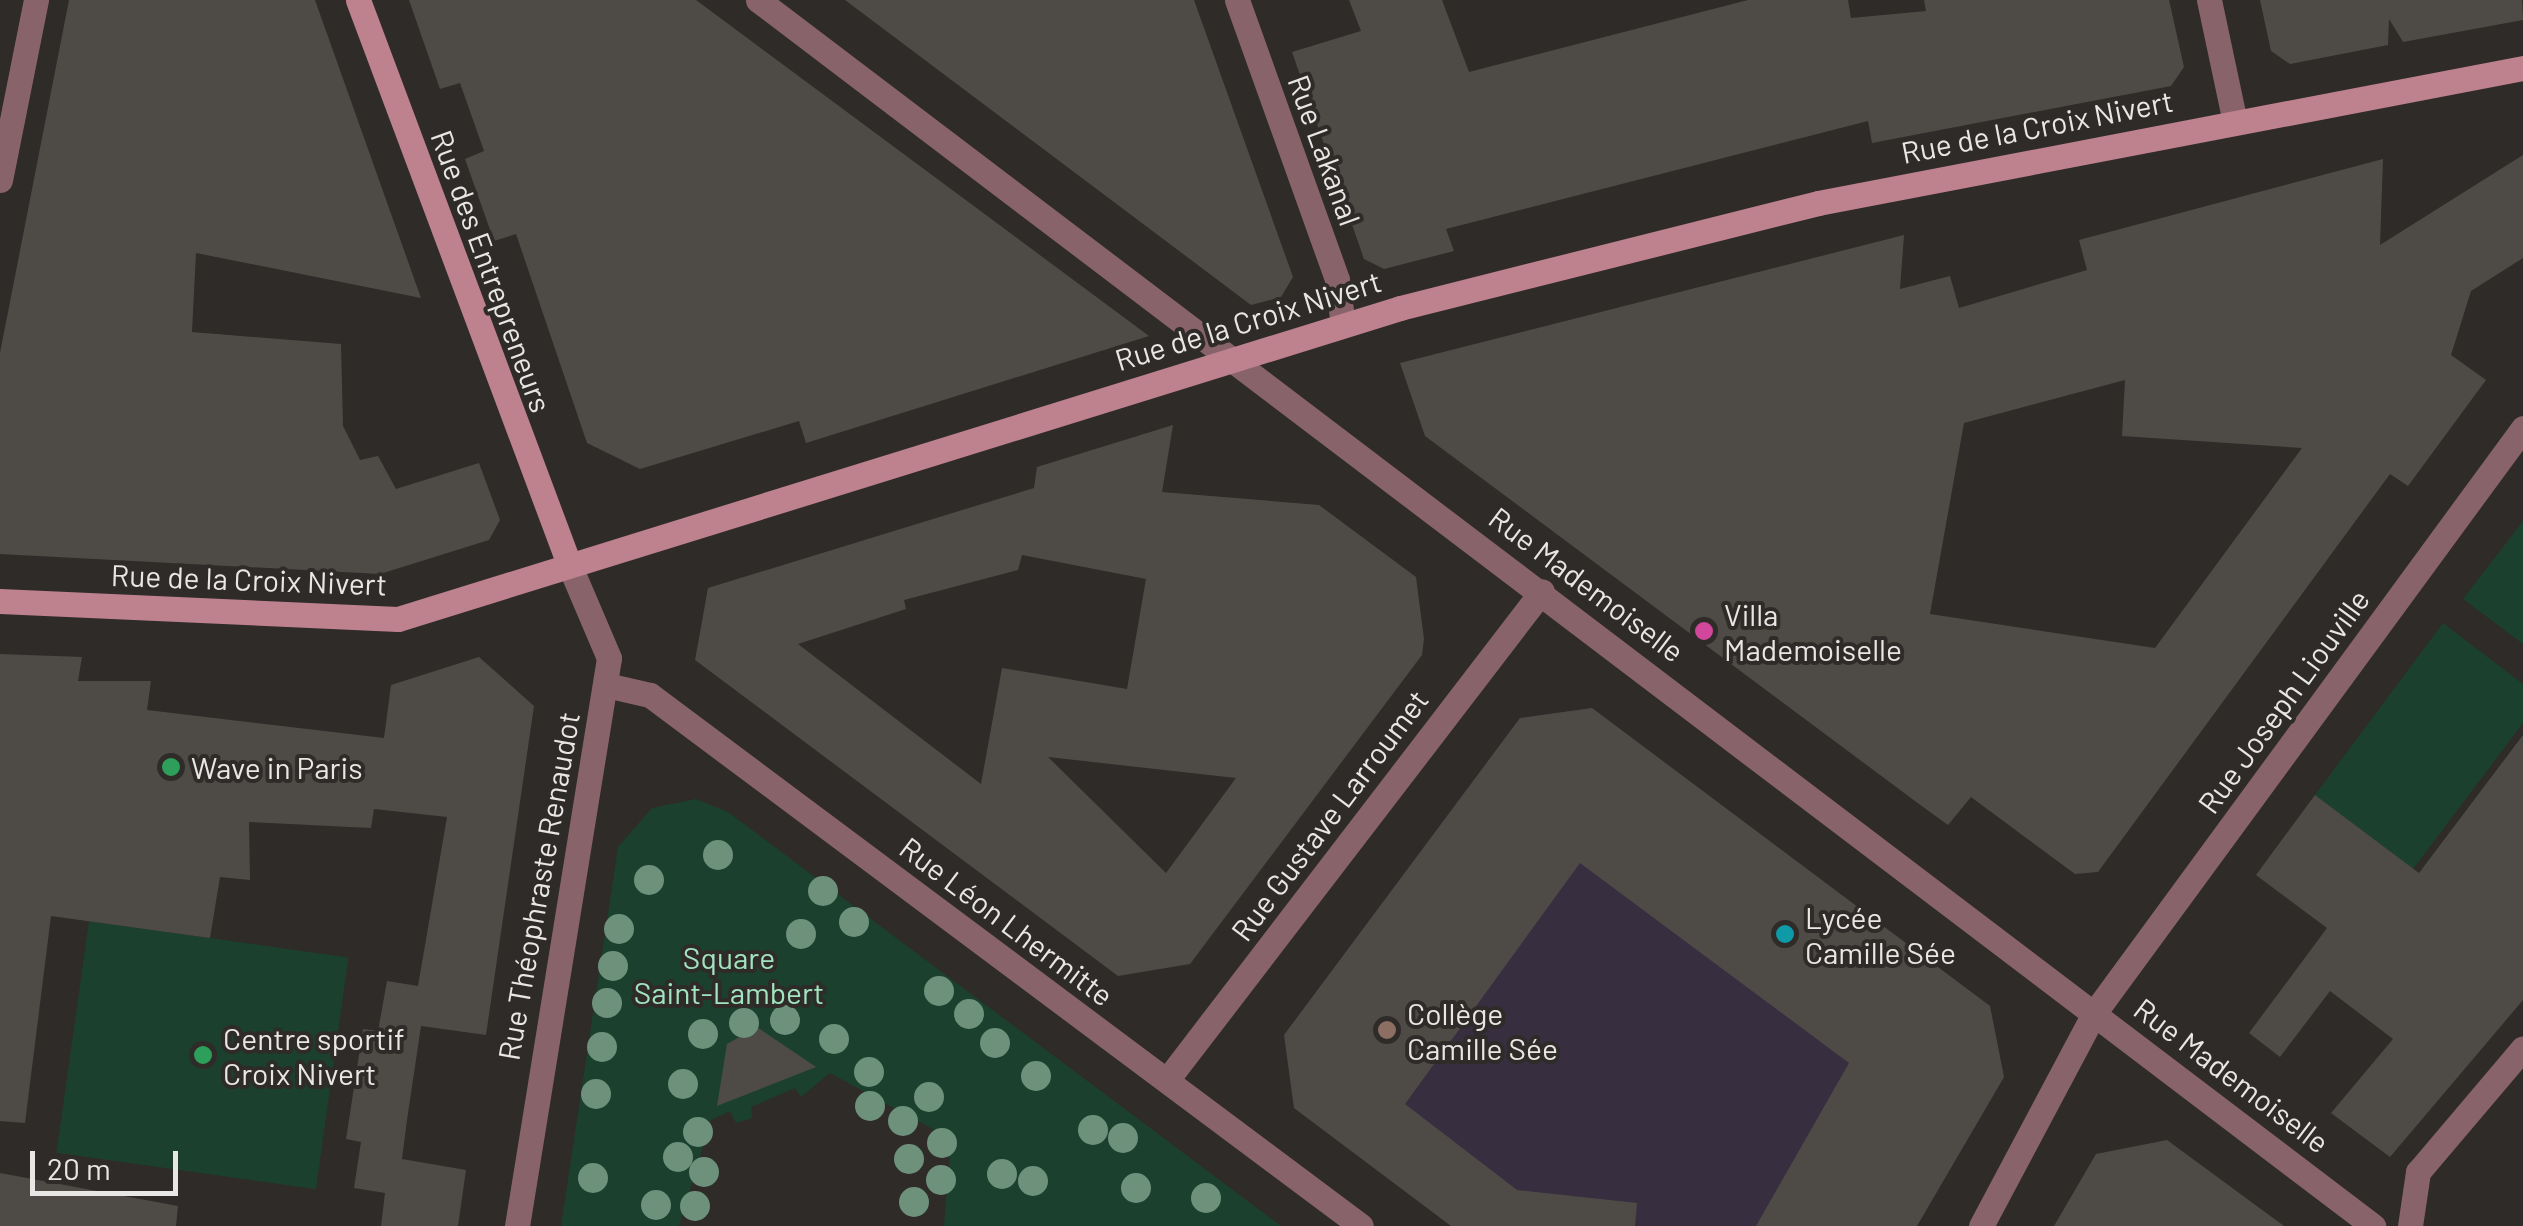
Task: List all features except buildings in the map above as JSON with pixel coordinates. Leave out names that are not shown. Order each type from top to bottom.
[{"type":"street","points":[[0,180],[36,0]]},
{"type":"street","name":"Rue des Entrepreneurs","points":[[358,0],[569,564]]},
{"type":"street","name":"Rue Mademoiselle","points":[[758,0],[1233,356],[2373,1226]]},
{"type":"street","name":"Rue Lakanal","points":[[1237,0],[1337,280],[1344,325]]},
{"type":"street","points":[[2209,0],[2234,118]]},
{"type":"street","name":"Rue de la Croix Nivert","points":[[0,600],[398,619],[1233,356],[1344,325],[1818,203],[2234,118],[2523,68]]},
{"type":"street","name":"Rue Joseph Liouville","points":[[1981,1226],[2095,1012],[2523,428]]},
{"type":"street","name":"Rue Théophraste Renaudot","points":[[517,1226],[606,685],[602,630],[569,564]]},
{"type":"street","name":"Rue Gustave Larroumet","points":[[1167,1080],[1542,591]]},
{"type":"street","name":"Rue Léon Lhermitte","points":[[606,685],[650,695],[1361,1226]]},
{"type":"street","points":[[2410,1226],[2418,1172],[2523,1048]]},
{"type":"shaded area","name":"Lycée Camille Sée","points":[[1592,708],[1990,1006],[2004,1077],[1917,1226],[1451,1226],[1294,1108],[1284,1035],[1520,718]]},
{"type":"green space","points":[[2523,521],[2523,644],[2463,599]]},
{"type":"green space","points":[[2443,623],[2523,684],[2523,723],[2413,869],[2315,795]]},
{"type":"green space","name":"Square Saint-Lambert","points":[[696,799],[728,812],[1281,1226],[944,1226],[951,1139],[830,1073],[801,1097],[795,1088],[751,1107],[752,1118],[736,1123],[730,1111],[711,1120],[679,1226],[561,1226],[618,847],[652,808]]},
{"type":"green space","name":"Centre sportif Croix Nivert","points":[[89,921],[348,957],[316,1189],[56,1153]]},
{"type":"place","name":"Villa Mademoiselle","points":[[1704,631]]},
{"type":"place","name":"Wave in Paris","points":[[171,767]]},
{"type":"place","name":"Lycée Camille Sée","points":[[1785,934]]},
{"type":"place","name":"Collège Camille Sée","points":[[1387,1030]]},
{"type":"place","name":"Centre sportif Croix Nivert","points":[[203,1055]]}]
